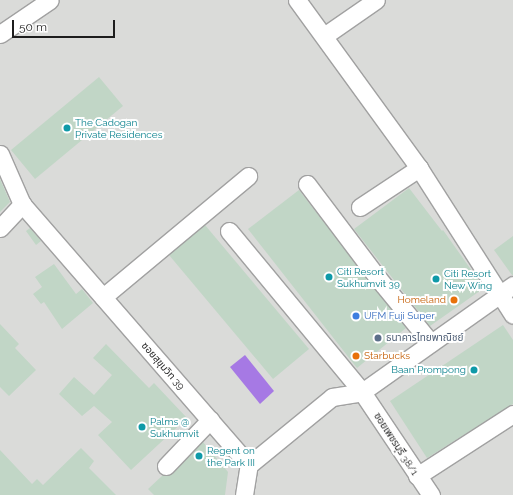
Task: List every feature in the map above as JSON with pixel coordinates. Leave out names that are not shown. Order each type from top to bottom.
[{"type":"street","points":[[297,0],[419,168],[498,294],[513,315]]},
{"type":"street","points":[[324,36],[376,0]]},
{"type":"street","points":[[0,34],[40,3]]},
{"type":"street","name":"ซอยสุขุมวิท 39","points":[[0,154],[22,204],[250,465]]},
{"type":"street","points":[[360,207],[419,168]]},
{"type":"street","points":[[102,297],[248,176]]},
{"type":"street","points":[[307,184],[377,277],[431,343]]},
{"type":"street","points":[[0,228],[22,204]]},
{"type":"street","name":"ซอยเพชรบุรี 38/1","points":[[229,231],[362,392],[431,495]]},
{"type":"street","points":[[244,495],[250,465],[332,397],[362,392],[513,284]]},
{"type":"street","points":[[417,476],[513,414]]},
{"type":"street","points":[[166,466],[210,420]]},
{"type":"shaded area","points":[[0,0],[513,0],[513,495],[0,495]]},
{"type":"shaded area","points":[[245,355],[274,391],[260,404],[230,367]]},
{"type":"building","name":"The Cadogan Private Residences","points":[[99,77],[123,106],[35,179],[11,150]]},
{"type":"building","points":[[0,179],[10,202],[0,212]]},
{"type":"building","points":[[409,188],[442,231],[443,230],[484,288],[430,326],[354,229]]},
{"type":"building","name":"Citi Resort Sukhumvit 39","points":[[299,190],[406,328],[357,368],[248,229]]},
{"type":"building","points":[[205,225],[309,349],[273,379],[169,255]]},
{"type":"building","points":[[30,228],[41,241],[36,245],[26,231]]},
{"type":"building","points":[[513,236],[513,275],[512,275],[494,250]]},
{"type":"building","points":[[54,264],[76,294],[82,289],[93,303],[62,329],[44,302],[41,304],[33,294],[42,287],[35,277]]},
{"type":"building","points":[[0,324],[19,344],[15,348],[36,370],[9,396],[0,387]]},
{"type":"building","name":"Baan Prompong","points":[[503,325],[513,340],[513,404],[427,458],[390,401]]},
{"type":"building","points":[[106,344],[149,388],[154,383],[187,418],[131,470],[98,435],[112,422],[94,406],[82,416],[59,394],[74,377],[94,395],[112,375],[93,358]]},
{"type":"building","name":"Regent on the Park III","points":[[203,442],[228,472],[225,495],[154,495],[148,489],[163,475],[173,473]]},
{"type":"building","points":[[81,448],[94,461],[89,468],[116,495],[0,495],[0,450],[32,484],[37,479],[43,485]]},
{"type":"place","name":"The Cadogan Private Residences","points":[[67,128]]},
{"type":"place","name":"Citi Resort Sukhumvit 39","points":[[329,277]]},
{"type":"place","name":"Citi Resort New Wing","points":[[436,279]]},
{"type":"place","name":"Homeland","points":[[454,300]]},
{"type":"place","name":"UFM Fuji Super","points":[[356,316]]},
{"type":"place","name":"ธนาคารไทยพาณิชย์","points":[[378,338]]},
{"type":"place","name":"Starbucks","points":[[356,356]]},
{"type":"place","name":"Baan Prompong","points":[[474,370]]},
{"type":"place","name":"Palms @ Sukhumvit","points":[[142,427]]},
{"type":"place","name":"Regent on the Park III","points":[[199,456]]}]
